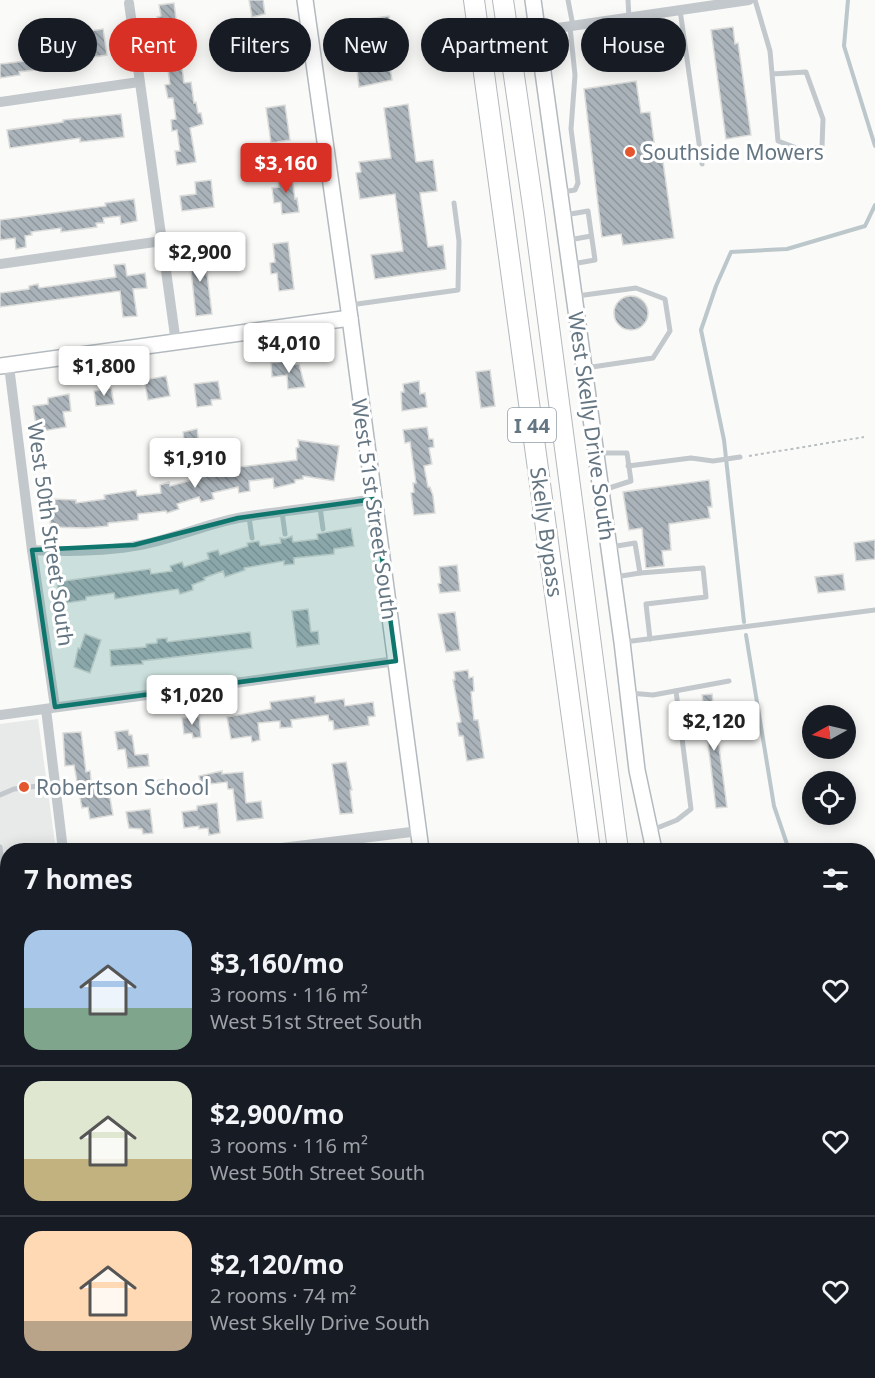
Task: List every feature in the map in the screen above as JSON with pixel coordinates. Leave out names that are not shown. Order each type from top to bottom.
[{"type":"highway","name":"Skelly Bypass","points":[[474,0],[589,843]]},
{"type":"highway","name":"Skelly Bypass","points":[[503,0],[536,225],[617,843]]},
{"type":"street","name":"West 51st Street South","points":[[305,0],[350,312],[420,843]]},
{"type":"street","name":"West Skelly Drive South","points":[[534,0],[536,18]]},
{"type":"street","points":[[629,18],[749,0]]},
{"type":"street","points":[[129,3],[176,343]]},
{"type":"street","points":[[569,26],[581,25]]},
{"type":"street","name":"West Skelly Drive South","points":[[543,72],[622,642],[627,693],[638,770],[653,843]]},
{"type":"street","points":[[0,102],[140,82]]},
{"type":"street","points":[[0,264],[162,241]]},
{"type":"street","points":[[5,366],[176,343],[350,312]]},
{"type":"street","name":"West 50th Street South","points":[[5,366],[32,550],[50,708],[54,784],[62,843]]},
{"type":"street","points":[[32,550],[83,551],[150,543],[209,524],[374,499]]},
{"type":"street","points":[[0,715],[396,661]]},
{"type":"street","points":[[323,843],[418,831]]},
{"type":"lane","points":[[561,192],[575,190],[579,183],[571,130],[575,75],[568,0]]},
{"type":"lane","points":[[628,0],[629,18]]},
{"type":"lane","points":[[755,0],[770,51],[772,74],[778,141],[802,150],[822,147],[823,119],[806,72],[772,74]]},
{"type":"lane","points":[[680,10],[702,164]]},
{"type":"lane","points":[[553,134],[571,130]]},
{"type":"lane","points":[[350,312],[458,290],[459,241],[454,203]]},
{"type":"lane","points":[[564,215],[588,211],[595,260],[571,264]]},
{"type":"lane","points":[[567,240],[591,237]]},
{"type":"lane","points":[[575,297],[636,288],[665,299],[670,331],[653,358],[585,368]]},
{"type":"lane","points":[[596,453],[627,453],[631,481],[601,490]]},
{"type":"lane","points":[[628,466],[691,458],[712,460],[740,457]]},
{"type":"lane","points":[[320,507],[323,529]]},
{"type":"lane","points":[[282,512],[285,534]]},
{"type":"lane","points":[[249,517],[252,538]]},
{"type":"lane","points":[[609,547],[635,543],[640,573]]},
{"type":"lane","points":[[613,577],[703,568],[706,597],[646,604],[650,639]]},
{"type":"lane","points":[[622,642],[875,610]]},
{"type":"lane","points":[[627,693],[653,695],[729,681]]},
{"type":"lane","points":[[650,830],[677,820],[691,809],[676,691]]},
{"type":"lane","points":[[0,795],[14,789],[54,784]]},
{"type":"path","points":[[740,457],[864,437]]},
{"type":"highlighted area","points":[[374,499],[396,661],[55,707],[32,550],[134,545],[238,518]]},
{"type":"shaded area","name":"Robertson School","points":[[38,719],[55,843],[0,843],[0,724]]},
{"type":"building","points":[[249,0],[263,0],[265,14],[252,17]]},
{"type":"building","points":[[174,3],[176,18],[157,18],[161,16],[159,5]]},
{"type":"building","points":[[733,27],[735,44],[738,43],[751,135],[726,139],[711,30]]},
{"type":"building","points":[[103,29],[107,55],[97,56],[97,30]]},
{"type":"building","points":[[18,62],[20,75],[0,78],[0,64]]},
{"type":"building","points":[[168,72],[183,72],[184,83],[191,82],[194,103],[196,102],[198,113],[201,113],[203,124],[190,128],[196,162],[177,165],[175,151],[180,151],[177,130],[172,131],[171,120],[176,119],[173,98],[168,98],[165,85],[170,84]]},
{"type":"building","points":[[357,72],[391,72],[392,80],[359,87]]},
{"type":"building","points":[[636,81],[641,113],[650,112],[655,149],[661,148],[674,238],[623,245],[621,234],[602,237],[584,89]]},
{"type":"building","points":[[408,104],[416,162],[433,160],[437,191],[420,193],[428,247],[443,245],[446,269],[375,279],[371,255],[403,251],[395,194],[360,199],[356,173],[361,172],[359,162],[391,158],[384,108]]},
{"type":"building","points":[[285,105],[290,140],[271,143],[266,108]]},
{"type":"building","points":[[121,114],[124,137],[80,142],[80,138],[10,148],[7,130],[63,122],[63,120]]},
{"type":"building","points":[[291,171],[299,212],[282,214],[281,202],[274,203],[272,188],[279,187],[277,173]]},
{"type":"building","points":[[211,180],[214,207],[182,211],[180,196],[196,194],[195,182]]},
{"type":"building","points":[[134,199],[137,221],[121,224],[120,216],[103,218],[104,223],[96,223],[97,227],[61,232],[61,228],[31,232],[32,235],[25,236],[26,247],[16,249],[15,238],[0,240],[0,220],[106,206],[105,203]]},
{"type":"building","points":[[288,242],[294,289],[279,291],[277,273],[271,274],[270,263],[275,262],[273,244]]},
{"type":"building","points":[[204,250],[212,314],[196,316],[189,252]]},
{"type":"building","points":[[125,264],[127,276],[145,273],[147,288],[133,289],[137,316],[123,317],[120,291],[0,307],[0,293],[29,289],[29,286],[38,284],[39,288],[116,277],[114,265]]},
{"type":"building","points":[[631,296],[643,301],[648,313],[643,325],[631,330],[619,325],[614,313],[619,301]]},
{"type":"building","points":[[287,361],[287,365],[299,364],[305,387],[288,389],[287,375],[272,377],[271,363]]},
{"type":"building","points":[[490,370],[495,406],[481,408],[476,372]]},
{"type":"building","points":[[166,376],[170,396],[148,400],[144,380]]},
{"type":"building","points":[[218,381],[221,399],[211,400],[212,405],[197,407],[194,384]]},
{"type":"building","points":[[419,381],[420,394],[425,393],[427,407],[402,411],[403,384]]},
{"type":"building","points":[[111,388],[114,404],[96,406],[94,391]]},
{"type":"building","points":[[69,394],[71,411],[63,412],[66,427],[37,432],[33,406],[48,404],[48,398]]},
{"type":"building","points":[[427,427],[429,439],[433,439],[434,447],[429,448],[432,464],[424,466],[428,487],[433,496],[435,513],[414,515],[411,493],[414,492],[413,483],[416,483],[410,442],[405,443],[403,430]]},
{"type":"building","points":[[197,429],[199,444],[185,446],[183,432]]},
{"type":"building","points":[[298,440],[339,446],[334,481],[303,476],[303,479],[295,480],[295,483],[274,488],[273,478],[249,481],[250,491],[239,493],[238,487],[212,493],[214,499],[201,502],[199,497],[177,504],[179,509],[167,513],[166,511],[138,514],[138,520],[86,528],[50,527],[51,499],[76,500],[76,503],[105,499],[104,495],[136,490],[137,496],[161,493],[160,485],[169,482],[170,486],[239,467],[297,460]]},
{"type":"building","points":[[709,480],[712,507],[708,507],[710,518],[669,524],[671,550],[662,551],[664,566],[646,568],[642,528],[629,530],[623,492]]},
{"type":"building","points":[[351,528],[354,546],[334,549],[334,554],[294,558],[294,564],[284,565],[284,561],[244,568],[245,570],[225,577],[223,571],[204,578],[205,580],[192,585],[193,590],[180,594],[178,589],[115,599],[114,593],[66,603],[66,599],[59,600],[57,582],[150,569],[151,574],[172,571],[170,566],[182,562],[184,567],[209,559],[207,553],[218,550],[220,555],[248,546],[247,543],[259,541],[260,546],[281,543],[280,538],[285,539],[292,536],[293,542],[318,539],[317,534]]},
{"type":"building","points":[[875,540],[875,559],[856,561],[854,543]]},
{"type":"building","points":[[457,565],[460,591],[440,593],[439,567]]},
{"type":"building","points":[[843,574],[845,590],[818,593],[815,577]]},
{"type":"building","points":[[308,609],[311,632],[318,631],[319,644],[297,647],[292,611]]},
{"type":"building","points":[[455,612],[460,650],[446,652],[438,614]]},
{"type":"building","points":[[250,632],[252,648],[142,661],[143,664],[111,666],[110,650],[146,647],[146,644],[157,643],[157,639],[167,638],[167,642]]},
{"type":"building","points":[[85,634],[101,640],[90,673],[74,667],[78,648],[80,649]]},
{"type":"building","points":[[468,670],[469,678],[473,677],[474,691],[471,692],[474,720],[478,720],[484,758],[467,761],[463,736],[459,736],[457,723],[461,722],[453,680],[455,680],[454,672]]},
{"type":"building","points":[[712,694],[727,807],[716,808],[702,695]]},
{"type":"building","points":[[315,696],[315,703],[344,699],[345,706],[373,702],[375,716],[368,717],[369,725],[334,730],[333,721],[329,721],[328,715],[291,720],[292,727],[280,728],[280,721],[258,723],[260,740],[252,742],[251,736],[231,739],[227,717],[271,709],[270,702]]},
{"type":"building","points":[[199,716],[201,737],[193,738],[192,733],[184,734],[182,718]]},
{"type":"building","points":[[128,730],[129,735],[132,735],[135,755],[148,754],[149,766],[128,768],[125,749],[118,750],[115,732]]},
{"type":"building","points":[[81,732],[86,772],[90,771],[92,789],[108,787],[113,815],[90,819],[88,807],[82,808],[74,765],[65,766],[63,733]]},
{"type":"building","points":[[346,762],[352,790],[350,790],[353,813],[340,814],[332,764]]},
{"type":"building","points":[[222,771],[222,774],[243,772],[246,803],[261,801],[263,818],[237,821],[233,789],[228,789],[227,782],[201,785],[199,776]]},
{"type":"building","points":[[163,780],[164,793],[153,794],[152,781]]},
{"type":"building","points":[[217,803],[220,833],[209,835],[208,828],[199,829],[199,826],[184,828],[182,812],[197,810],[197,806]]},
{"type":"building","points":[[150,809],[153,833],[143,834],[142,829],[129,828],[126,812]]},
{"type":"waterway","points":[[848,0],[844,46],[875,146]]},
{"type":"waterway","points":[[744,622],[724,440],[701,330],[731,252],[787,249],[865,226],[875,205]]},
{"type":"waterway","points":[[746,635],[774,806],[787,843]]},
{"type":"place","name":"Southside Mowers","points":[[630,152]]},
{"type":"place","name":"Robertson School","points":[[24,787]]}]
